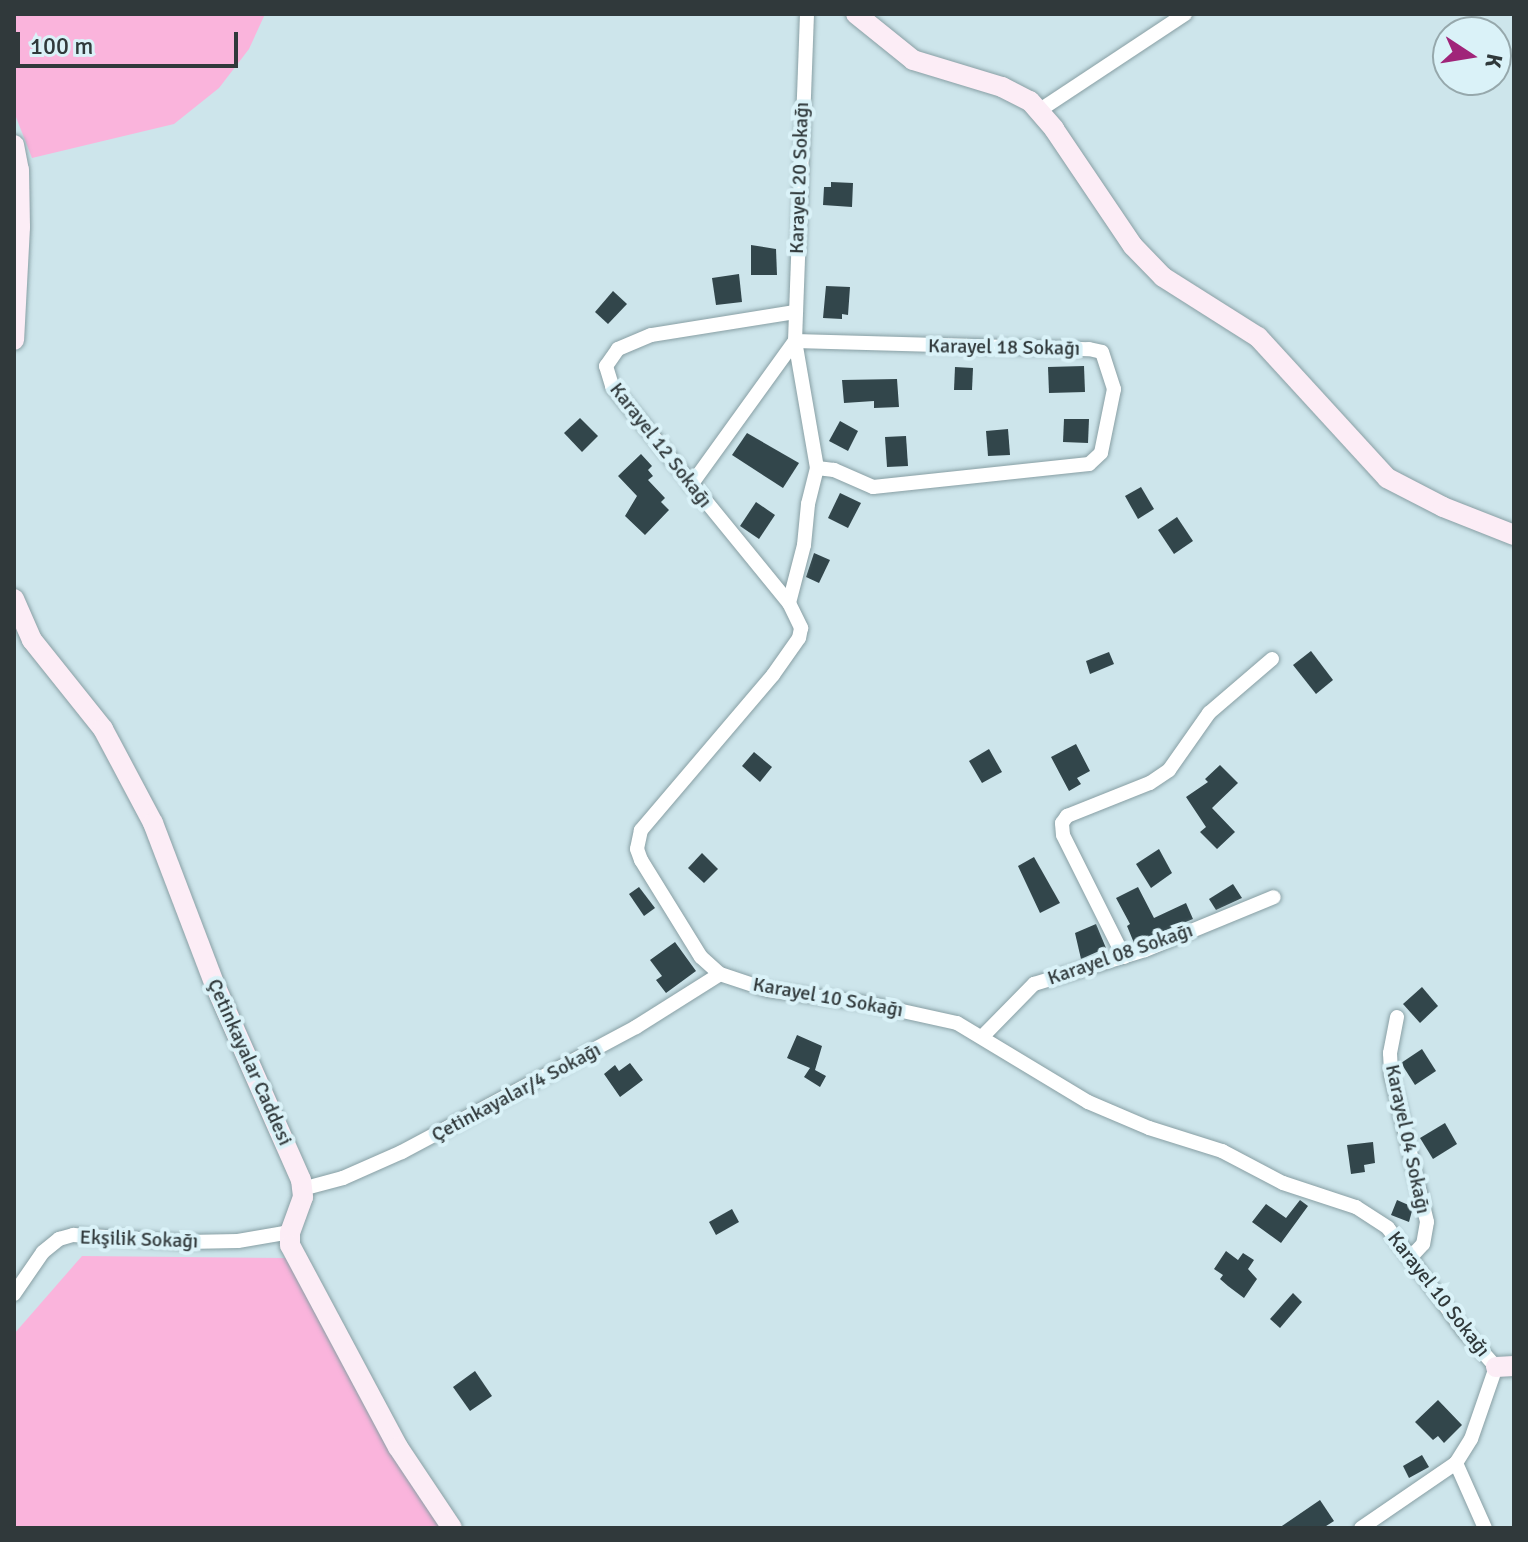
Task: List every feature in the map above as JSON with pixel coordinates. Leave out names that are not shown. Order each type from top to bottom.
[{"type":"street","name":"Karayel 20 Sokağı","points":[[795,341],[807,14]]},
{"type":"street","points":[[856,14],[913,60],[1010,90],[1040,110],[1133,246],[1163,277],[1258,337],[1387,478],[1443,507],[1514,535]]},
{"type":"street","points":[[1040,110],[1185,14]]},
{"type":"street","points":[[14,145],[19,170],[20,227],[14,340]]},
{"type":"street","name":"Karayel 12 Sokağı","points":[[789,603],[612,386],[607,374],[609,358],[631,341],[651,335],[795,312]]},
{"type":"street","points":[[691,485],[795,341]]},
{"type":"street","name":"Karayel 18 Sokağı","points":[[795,341],[1089,349],[1102,352],[1114,389],[1101,453],[1089,464],[873,487],[834,470],[817,468]]},
{"type":"street","name":"Karayel 10 Sokağı","points":[[795,341],[817,468],[808,504],[804,545],[789,603],[799,616],[801,628],[791,651],[653,815],[637,839],[641,860],[671,914],[701,957],[720,974],[768,990],[922,1014],[957,1023],[983,1036],[1046,1079],[1126,1120],[1222,1151],[1283,1183],[1356,1207],[1388,1228],[1464,1331],[1505,1367]]},
{"type":"street","name":"Çetinkayalar Caddesi","points":[[14,599],[32,640],[103,729],[153,823],[215,985],[302,1189]]},
{"type":"street","points":[[1124,957],[1063,835],[1062,823],[1067,816],[1150,783],[1169,770],[1209,713],[1272,659]]},
{"type":"street","name":"Karayel 08 Sokağı","points":[[983,1036],[1034,984],[1124,957],[1274,897]]},
{"type":"street","name":"Çetinkayalar/4 Sokağı","points":[[302,1189],[343,1178],[402,1152],[636,1027],[720,974]]},
{"type":"street","name":"Karayel 04 Sokağı","points":[[1397,1017],[1391,1043],[1391,1074],[1427,1222],[1423,1244],[1411,1257]]},
{"type":"street","points":[[302,1189],[301,1209],[290,1232],[290,1245],[414,1476],[452,1528]]},
{"type":"street","name":"Ekşilik Sokağı","points":[[14,1294],[43,1252],[59,1239],[73,1235],[215,1241],[290,1232]]},
{"type":"street","points":[[1361,1528],[1456,1463],[1471,1439],[1505,1367]]},
{"type":"street","points":[[1456,1463],[1485,1528]]},
{"type":"shaded area","points":[[14,14],[265,14],[249,49],[219,88],[174,124],[32,158],[14,112]]},
{"type":"shaded area","points":[[82,1256],[288,1258],[442,1528],[14,1528],[14,1334]]},
{"type":"building","points":[[831,182],[853,183],[852,207],[823,205],[824,187],[831,187]]},
{"type":"building","points":[[751,245],[776,249],[777,275],[751,275]]},
{"type":"building","points":[[739,274],[742,302],[716,305],[712,278]]},
{"type":"building","points":[[826,286],[850,287],[848,315],[842,314],[842,319],[823,318]]},
{"type":"building","points":[[613,291],[627,304],[608,324],[595,312]]},
{"type":"building","points":[[1084,366],[1085,392],[1049,393],[1048,367]]},
{"type":"building","points":[[955,367],[973,368],[972,390],[954,390]]},
{"type":"building","points":[[897,379],[899,407],[874,408],[874,401],[844,403],[842,380]]},
{"type":"building","points":[[580,418],[598,436],[582,452],[564,433]]},
{"type":"building","points":[[1064,419],[1089,419],[1088,443],[1063,442]]},
{"type":"building","points":[[840,421],[858,431],[848,451],[829,441]]},
{"type":"building","points":[[1008,429],[1010,455],[988,456],[986,431]]},
{"type":"building","points":[[747,433],[799,463],[783,488],[732,455]]},
{"type":"building","points":[[906,436],[908,466],[887,467],[885,437]]},
{"type":"building","points":[[641,454],[652,466],[648,470],[653,476],[648,480],[665,498],[661,502],[669,510],[645,535],[625,516],[637,496],[618,476]]},
{"type":"building","points":[[1141,487],[1154,509],[1138,519],[1125,496]]},
{"type":"building","points":[[840,493],[861,503],[848,528],[828,518]]},
{"type":"building","points":[[756,502],[775,515],[759,539],[740,526]]},
{"type":"building","points":[[1177,517],[1193,541],[1174,554],[1158,530]]},
{"type":"building","points":[[814,553],[830,560],[819,583],[806,577]]},
{"type":"building","points":[[1311,651],[1333,680],[1316,694],[1293,665]]},
{"type":"building","points":[[1109,652],[1114,664],[1090,674],[1086,661]]},
{"type":"building","points":[[1076,744],[1090,771],[1077,778],[1081,784],[1069,791],[1051,757]]},
{"type":"building","points":[[989,749],[1002,772],[982,783],[969,761]]},
{"type":"building","points":[[754,752],[772,767],[760,782],[742,766]]},
{"type":"building","points":[[1220,765],[1238,783],[1212,808],[1235,832],[1217,849],[1200,832],[1206,827],[1186,797],[1208,782],[1205,779]]},
{"type":"building","points":[[1159,849],[1172,873],[1151,888],[1136,864]]},
{"type":"building","points":[[702,853],[718,869],[704,883],[688,868]]},
{"type":"building","points":[[1034,857],[1060,903],[1040,913],[1018,866]]},
{"type":"building","points":[[1233,884],[1242,898],[1216,910],[1209,899]]},
{"type":"building","points":[[639,887],[655,908],[644,916],[629,894]]},
{"type":"building","points":[[1138,887],[1154,918],[1186,903],[1193,919],[1134,943],[1127,926],[1130,924],[1116,898]]},
{"type":"building","points":[[1096,924],[1106,948],[1081,959],[1075,933]]},
{"type":"building","points":[[675,942],[696,971],[666,993],[656,980],[662,976],[650,960]]},
{"type":"building","points":[[1422,987],[1438,1006],[1420,1023],[1403,1004]]},
{"type":"building","points":[[797,1035],[822,1046],[815,1070],[826,1076],[820,1087],[804,1077],[810,1068],[787,1058]]},
{"type":"building","points":[[1422,1049],[1436,1071],[1415,1085],[1401,1063]]},
{"type":"building","points":[[630,1063],[643,1080],[620,1097],[604,1074],[615,1065],[619,1071]]},
{"type":"building","points":[[1445,1123],[1457,1144],[1433,1159],[1420,1138]]},
{"type":"building","points":[[1373,1142],[1375,1163],[1364,1165],[1365,1172],[1351,1174],[1347,1145]]},
{"type":"building","points":[[1300,1200],[1308,1206],[1281,1243],[1252,1222],[1266,1204],[1286,1218]]},
{"type":"building","points":[[1397,1200],[1413,1207],[1409,1222],[1391,1215]]},
{"type":"building","points":[[732,1209],[739,1222],[716,1235],[709,1222]]},
{"type":"building","points":[[1226,1251],[1238,1260],[1243,1253],[1254,1260],[1248,1269],[1257,1279],[1244,1298],[1220,1279],[1223,1275],[1214,1269]]},
{"type":"building","points":[[1293,1293],[1302,1302],[1280,1328],[1270,1319]]},
{"type":"building","points":[[475,1371],[492,1396],[470,1411],[453,1387]]},
{"type":"building","points":[[1438,1400],[1462,1425],[1444,1443],[1438,1436],[1433,1440],[1415,1422]]},
{"type":"building","points":[[1422,1455],[1429,1467],[1409,1478],[1403,1466]]},
{"type":"building","points":[[1320,1500],[1334,1521],[1323,1528],[1279,1528]]}]
